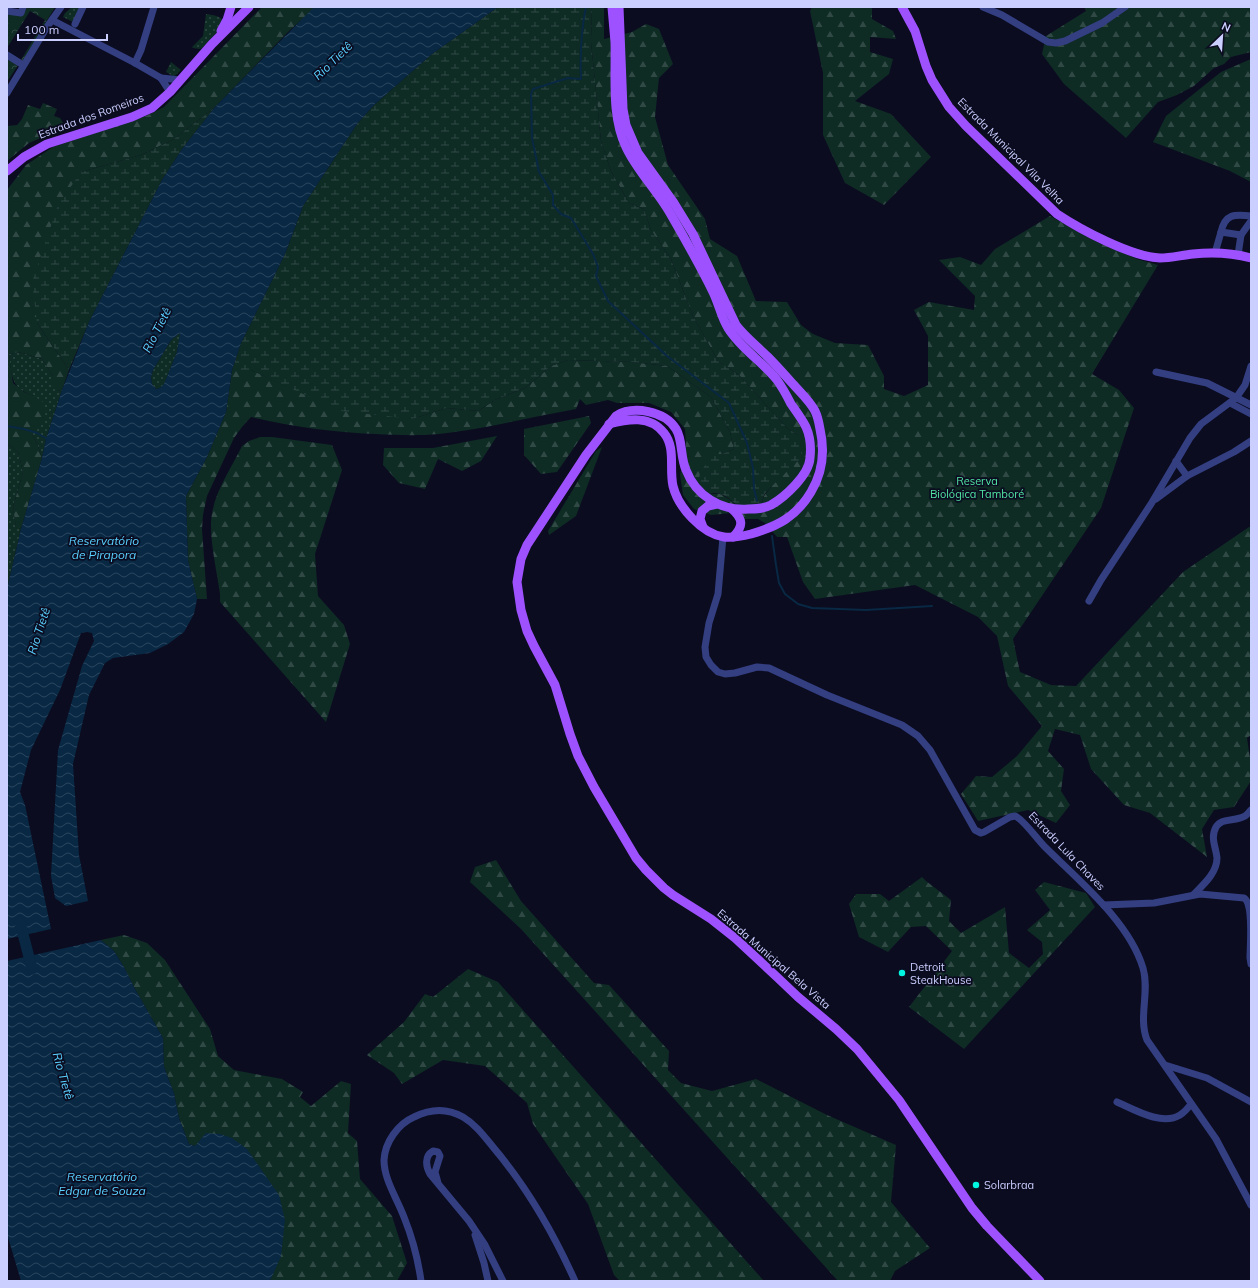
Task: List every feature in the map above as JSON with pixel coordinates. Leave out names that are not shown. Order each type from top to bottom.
[{"type":"main road","name":"Estrada dos Romeiros","points":[[212,44],[224,25],[231,7]]},
{"type":"main road","name":"Estrada dos Romeiros","points":[[7,171],[24,157],[47,144],[145,112],[157,104],[181,80],[212,44],[249,7]]},
{"type":"main road","name":"Estrada Municipal Bela Vista","points":[[612,7],[615,41],[615,89],[618,126],[625,147],[632,160],[662,200],[684,238],[713,293],[728,327],[748,351],[777,380],[806,428],[810,442],[810,460],[808,466],[792,489],[785,495],[764,508],[743,510],[732,509],[717,504],[703,495],[692,483],[682,460],[680,438],[677,430],[671,422],[655,414],[646,412],[628,411],[616,416],[586,455],[527,545],[521,559],[518,578],[521,610],[527,631],[555,685],[574,748],[586,773],[636,858],[664,888],[711,919],[735,938],[798,998],[836,1029],[857,1049],[899,1100],[972,1208],[987,1226],[1040,1281]]},
{"type":"main road","points":[[609,424],[626,420],[644,420],[659,427],[669,442],[671,450],[673,488],[685,510],[704,528],[713,533],[728,537],[748,535],[777,525],[789,518],[807,499],[814,487],[824,457],[822,439],[815,411],[810,403],[767,356],[744,335],[736,325],[693,234],[674,203],[638,154],[626,125],[623,109],[619,7]]},
{"type":"main road","name":"Estrada Municipal Vila Velha","points":[[902,7],[915,31],[932,80],[949,107],[1057,214],[1067,221],[1122,248],[1149,257],[1161,258],[1215,253],[1251,258]]},
{"type":"main road","points":[[704,528],[700,520],[702,510],[708,506],[717,504]]},
{"type":"main road","points":[[728,537],[737,532],[741,524],[740,518],[732,509]]},
{"type":"street","points":[[7,93],[61,7]]},
{"type":"street","points":[[74,24],[83,7]]},
{"type":"street","points":[[135,63],[141,50],[154,7]]},
{"type":"street","points":[[983,7],[1002,15],[1048,42],[1056,43],[1065,41],[1102,23],[1125,7]]},
{"type":"street","points":[[7,11],[22,10]]},
{"type":"street","points":[[52,20],[161,78],[181,80]]},
{"type":"street","points":[[7,56],[23,66]]},
{"type":"street","points":[[161,78],[170,92]]},
{"type":"street","points":[[1215,253],[1224,222],[1232,216],[1238,214],[1251,216]]},
{"type":"street","points":[[1238,255],[1241,235],[1251,221]]},
{"type":"street","points":[[1220,232],[1241,235]]},
{"type":"street","points":[[1089,602],[1101,580],[1151,504],[1196,430],[1201,424],[1233,401],[1245,385],[1251,366]]},
{"type":"street","points":[[1156,372],[1207,383],[1251,414]]},
{"type":"street","points":[[1233,401],[1251,405]]},
{"type":"street","points":[[1151,504],[1187,476],[1234,452],[1251,441]]},
{"type":"street","points":[[1176,461],[1187,476]]},
{"type":"street","name":"Estrada Lula Chaves","points":[[728,537],[719,574],[718,594],[709,623],[705,647],[706,657],[711,666],[718,672],[725,674],[757,667],[769,668],[902,725],[918,736],[930,750],[975,830],[981,833],[1010,817],[1018,817],[1044,846],[1104,905],[1116,920],[1137,953],[1145,978],[1143,1021],[1145,1035],[1149,1045],[1165,1065],[1222,1149],[1251,1205]]},
{"type":"street","points":[[1194,894],[1209,878],[1216,864],[1217,858],[1213,839],[1216,828],[1224,820],[1245,816],[1251,810]]},
{"type":"street","points":[[1104,905],[1154,903],[1194,894],[1244,898],[1247,900],[1250,913],[1251,964]]},
{"type":"street","points":[[1165,1065],[1207,1078],[1251,1102]]},
{"type":"street","points":[[1117,1102],[1164,1120],[1179,1116],[1192,1104]]},
{"type":"street","points":[[421,1281],[415,1251],[407,1225],[388,1182],[384,1157],[388,1143],[401,1126],[423,1112],[436,1110],[448,1111],[463,1117],[475,1126],[517,1177],[555,1238],[574,1281]]},
{"type":"street","points":[[438,1184],[469,1221],[485,1245],[503,1281]]},
{"type":"street","points":[[469,1221],[476,1237],[488,1281]]},
{"type":"street","points":[[486,1272],[497,1268]]},
{"type":"green space","points":[[27,7],[55,7],[23,61],[21,60],[45,20],[30,11],[7,48],[7,13],[21,16]]},
{"type":"green space","points":[[72,7],[81,7],[73,22],[63,17]]},
{"type":"green space","points":[[262,7],[316,7],[289,31],[215,107],[174,139],[141,155],[81,172],[37,323],[69,370],[62,390],[58,391],[52,387],[53,376],[42,359],[19,352],[9,354],[13,383],[24,392],[43,402],[46,412],[39,428],[32,434],[42,458],[21,529],[16,528],[13,507],[23,472],[18,452],[7,443],[7,190],[26,165],[53,147],[146,116],[164,107]]},
{"type":"green space","points":[[498,7],[592,7],[591,42],[601,141],[611,171],[629,203],[644,209],[651,230],[671,259],[693,316],[718,361],[739,375],[787,428],[798,435],[803,448],[801,458],[764,495],[760,509],[741,510],[726,496],[716,493],[707,494],[698,489],[700,472],[714,454],[722,454],[734,449],[730,432],[711,397],[667,366],[632,362],[568,360],[551,366],[525,388],[495,400],[478,411],[447,408],[412,419],[340,411],[251,370],[232,370],[241,343],[285,254],[303,206],[357,124],[374,105],[432,54]]},
{"type":"green space","name":"Reserva Biológica Tamboré","points":[[592,7],[604,7],[604,39],[632,32],[646,24],[659,29],[673,64],[659,78],[655,117],[668,165],[705,219],[710,239],[737,256],[756,301],[787,302],[801,325],[813,334],[835,343],[868,345],[884,376],[884,389],[904,396],[928,385],[928,336],[914,310],[929,302],[974,310],[975,296],[939,260],[960,257],[981,265],[995,249],[1050,216],[1097,242],[1137,259],[1158,265],[1092,374],[1119,390],[1134,408],[1101,508],[1013,639],[1020,672],[1051,685],[1076,686],[1183,572],[1251,527],[1251,735],[1247,738],[1251,765],[1251,781],[1234,807],[1214,810],[1202,829],[1207,857],[1150,813],[1124,805],[1091,769],[1080,735],[1055,729],[1048,751],[1064,769],[1061,791],[1070,805],[1056,823],[1028,810],[978,821],[961,794],[976,776],[992,777],[1017,756],[1042,726],[1008,686],[997,636],[978,617],[915,585],[815,599],[803,582],[787,537],[777,537],[765,523],[758,519],[740,519],[731,513],[711,515],[694,509],[683,495],[680,475],[686,446],[685,429],[671,412],[649,403],[617,403],[608,400],[586,405],[580,399],[576,409],[473,429],[423,435],[344,432],[282,424],[251,417],[234,438],[207,496],[202,529],[207,599],[197,599],[188,560],[186,496],[207,457],[226,412],[232,370],[251,370],[291,388],[412,419],[447,408],[478,411],[495,400],[525,388],[551,366],[568,360],[632,362],[667,366],[711,397],[730,432],[734,449],[722,454],[705,494],[720,494],[729,499],[741,510],[760,509],[764,496],[771,487],[798,435],[787,428],[739,375],[718,361],[693,316],[671,259],[651,230],[644,209],[629,203],[611,171],[601,141],[591,42]]},
{"type":"green space","points":[[812,7],[872,7],[872,19],[893,31],[896,39],[870,37],[870,52],[893,59],[889,74],[855,101],[891,114],[931,157],[884,205],[845,183],[823,135],[823,73],[810,11]]},
{"type":"green space","points":[[1084,7],[1251,7],[1251,52],[1231,57],[1224,64],[1214,68],[1194,86],[1177,95],[1158,102],[1126,138],[1064,84],[1042,54],[1046,36],[1086,11]]},
{"type":"green space","points":[[206,14],[217,16],[223,20],[220,29],[202,48],[193,48],[192,47],[203,36]]},
{"type":"green space","points":[[7,51],[21,60],[7,53]]},
{"type":"green space","points":[[7,58],[18,65],[7,82]]},
{"type":"green space","points":[[1251,59],[1251,182],[1230,171],[1153,142],[1166,116],[1221,72]]},
{"type":"green space","points":[[171,62],[181,70],[173,76],[166,72]]},
{"type":"green space","points":[[43,103],[57,109],[54,116],[60,118],[66,127],[29,143],[7,161],[7,126],[17,125],[22,119],[28,105],[40,109]]},
{"type":"green space","points":[[215,107],[182,149],[162,180],[89,322],[69,370],[37,323],[32,282],[58,205],[81,172],[141,155],[174,139]]},
{"type":"green space","points":[[181,332],[177,352],[164,385],[156,389],[152,384],[151,377],[153,370],[171,340]]},
{"type":"green space","points":[[19,352],[42,359],[53,376],[58,391],[62,390],[46,439],[42,458],[32,434],[34,396],[20,389],[16,385],[12,375],[9,354]]},
{"type":"green space","points":[[589,416],[591,423],[557,472],[541,474],[524,455],[524,429]]},
{"type":"green space","points":[[497,436],[481,461],[462,471],[438,459],[425,489],[399,483],[383,465],[384,448],[433,448]]},
{"type":"green space","points":[[260,437],[272,437],[332,445],[342,470],[315,554],[318,596],[344,625],[350,644],[326,722],[220,602],[211,532],[214,505],[220,488],[242,446],[249,441]]},
{"type":"green space","points":[[7,443],[18,452],[23,472],[13,507],[16,527],[21,529],[7,589]]},
{"type":"green space","points":[[602,447],[576,516],[549,535],[548,531],[596,451]]},
{"type":"green space","points":[[496,860],[521,901],[594,983],[609,985],[669,1051],[668,1070],[681,1083],[712,1091],[756,1079],[827,1115],[896,1145],[891,1202],[930,1248],[895,1271],[890,1281],[838,1281],[521,929],[470,882],[475,867]]},
{"type":"green space","points":[[922,877],[951,900],[949,921],[961,933],[1005,907],[1009,953],[1029,968],[1043,954],[1042,942],[1027,930],[1050,910],[1035,890],[1044,882],[1086,893],[1095,907],[964,1049],[909,1007],[952,951],[926,926],[911,927],[888,952],[859,937],[849,904],[856,894],[880,894],[889,901]]},
{"type":"green space","points":[[124,935],[147,943],[165,960],[210,1029],[218,1056],[234,1070],[282,1079],[303,1092],[300,1097],[311,1106],[341,1081],[351,1084],[348,1133],[357,1141],[360,1179],[392,1216],[407,1263],[397,1281],[268,1281],[271,1279],[195,1146],[189,1144],[179,1118],[174,1093],[164,1067],[163,1038],[114,951],[101,940]]},
{"type":"green space","points":[[468,969],[498,982],[764,1281],[620,1281],[614,1275],[588,1204],[533,1124],[527,1103],[485,1066],[443,1060],[402,1084],[394,1073],[367,1055],[404,1022],[425,994],[433,997]]},
{"type":"water","name":"Reservatório de Pirapora","points":[[314,7],[498,7],[432,54],[374,105],[357,124],[303,206],[285,254],[241,343],[232,370],[226,412],[207,457],[186,496],[188,560],[197,599],[194,614],[184,632],[168,644],[150,653],[113,658],[105,663],[89,695],[73,764],[79,855],[88,901],[66,906],[55,898],[51,876],[58,750],[82,666],[94,641],[92,633],[87,632],[81,633],[60,690],[31,750],[20,792],[25,805],[51,929],[7,939],[7,589],[21,529],[42,458],[46,439],[62,390],[89,322],[162,180],[182,149],[215,107]],"holes":[[[180,333],[177,352],[164,384],[160,388],[156,389],[152,384],[151,377],[153,370],[171,340]]]},
{"type":"water","name":"Reservatório Edgar de Souza","points":[[101,940],[114,951],[163,1038],[164,1067],[174,1093],[179,1118],[189,1144],[195,1146],[206,1133],[220,1134],[232,1138],[247,1149],[279,1195],[285,1220],[281,1256],[271,1279],[268,1281],[21,1281],[7,1234],[7,961]]},
{"type":"waterway","points":[[586,7],[581,43],[581,79],[568,78],[533,89],[531,94],[532,138],[539,172],[553,195],[553,205],[561,214],[571,218],[593,254],[598,267],[596,276],[608,301],[667,356],[729,403],[747,443],[753,468],[754,489],[757,501]]},
{"type":"waterway","points":[[7,426],[37,433],[47,439]]},
{"type":"waterway","points":[[772,536],[779,583],[785,594],[798,604],[812,608],[866,610],[932,606]]},
{"type":"waterway","name":"Rio Tietê","points":[[20,922],[32,969]]},
{"type":"place","name":"Detroit SteakHouse","points":[[902,973]]},
{"type":"place","name":"Solarbraa","points":[[976,1185]]}]
